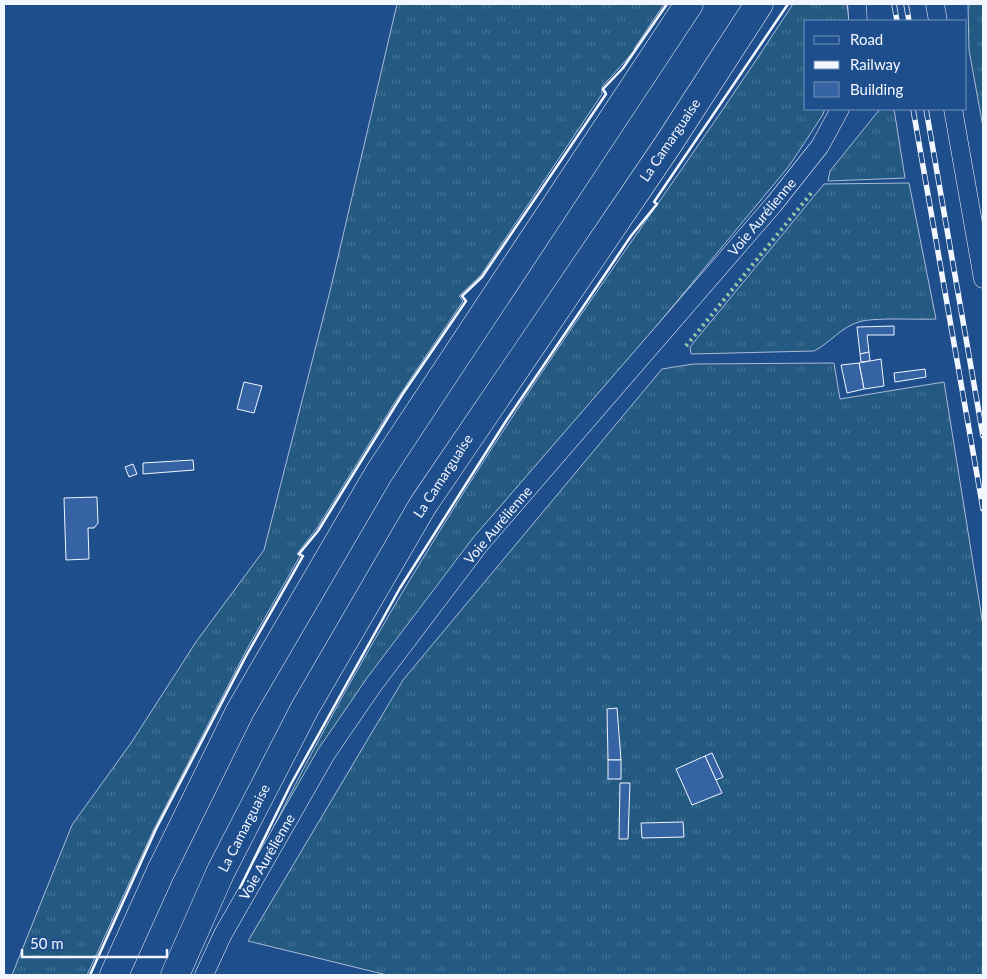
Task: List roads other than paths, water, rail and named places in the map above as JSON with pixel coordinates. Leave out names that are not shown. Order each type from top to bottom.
[{"type":"highway","points":[[114,975],[160,873],[240,711],[379,473],[689,4]]},
{"type":"highway","name":"La Camarguaise","points":[[175,975],[222,871],[305,708],[423,505],[667,146],[759,4]]},
{"type":"street","points":[[856,4],[858,20]]},
{"type":"street","points":[[935,4],[938,20]]},
{"type":"street","name":"Voie Aurélienne","points":[[204,975],[223,934],[326,754],[374,684],[480,544],[780,197],[820,146],[839,110]]},
{"type":"street","points":[[953,110],[983,279]]},
{"type":"railway","points":[[894,4],[897,20]]},
{"type":"railway","points":[[906,4],[909,20]]},
{"type":"railway","points":[[913,110],[983,509]]},
{"type":"railway","points":[[926,110],[983,436]]}]
